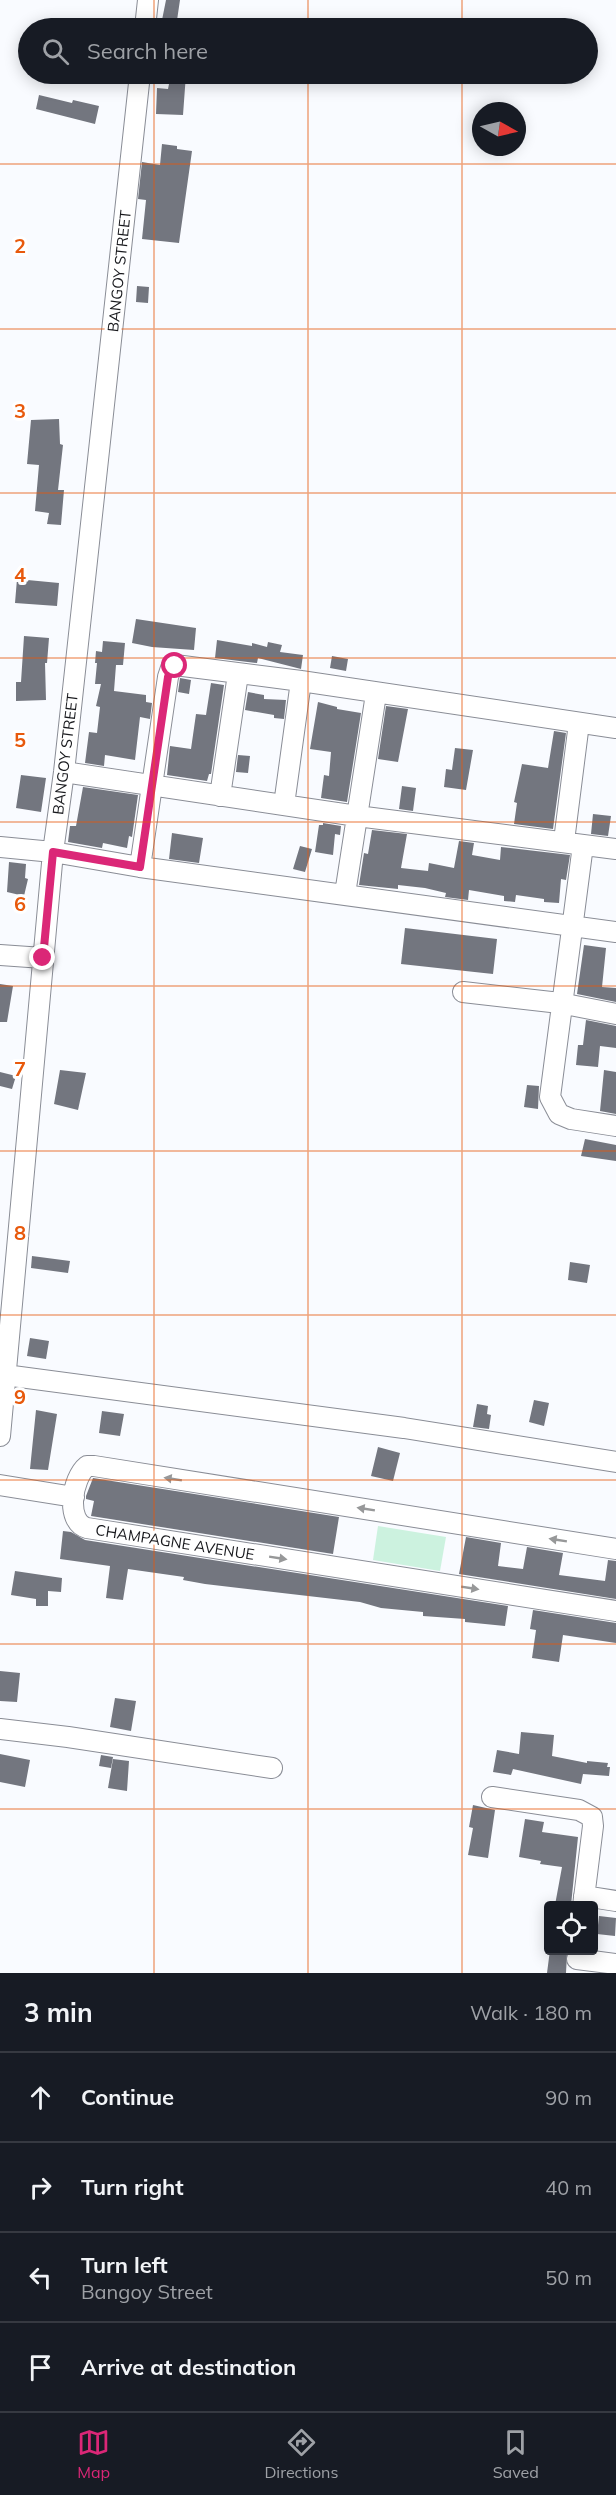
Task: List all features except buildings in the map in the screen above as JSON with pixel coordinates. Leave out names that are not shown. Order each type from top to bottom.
[{"type":"street","points":[[146,18],[148,0]]},
{"type":"street","name":"BANGOY STREET","points":[[0,1436],[53,852],[64,772],[139,84]]},
{"type":"street","points":[[140,867],[171,668],[181,665],[616,728]]},
{"type":"street","points":[[220,796],[238,674]]},
{"type":"street","points":[[284,805],[301,681]]},
{"type":"street","points":[[345,894],[376,694]]},
{"type":"street","points":[[579,723],[571,925],[550,1097],[559,1114],[571,1119],[616,1126]]},
{"type":"street","points":[[64,772],[357,816],[616,849]]},
{"type":"street","points":[[0,846],[616,932]]},
{"type":"street","points":[[0,955],[43,958]]},
{"type":"street","points":[[463,992],[560,1003],[616,1014]]},
{"type":"street","points":[[5,1376],[404,1428],[616,1462]]},
{"type":"street","points":[[0,1485],[74,1497],[79,1474],[87,1466],[94,1466],[616,1549]]},
{"type":"street","name":"CHAMPAGNE AVENUE","points":[[74,1497],[76,1522],[87,1528],[616,1611]]},
{"type":"street","points":[[0,1729],[272,1768]]},
{"type":"street","points":[[492,1797],[579,1810],[592,1817],[593,1826],[584,1901]]},
{"type":"street","points":[[598,1901],[616,1901]]},
{"type":"street","points":[[577,1961],[616,1964]]},
{"type":"green space","points":[[378,1526],[446,1537],[440,1571],[373,1560]]},
{"type":"route","points":[[43,958],[53,852],[140,867],[168,677],[171,668],[175,666]]}]
